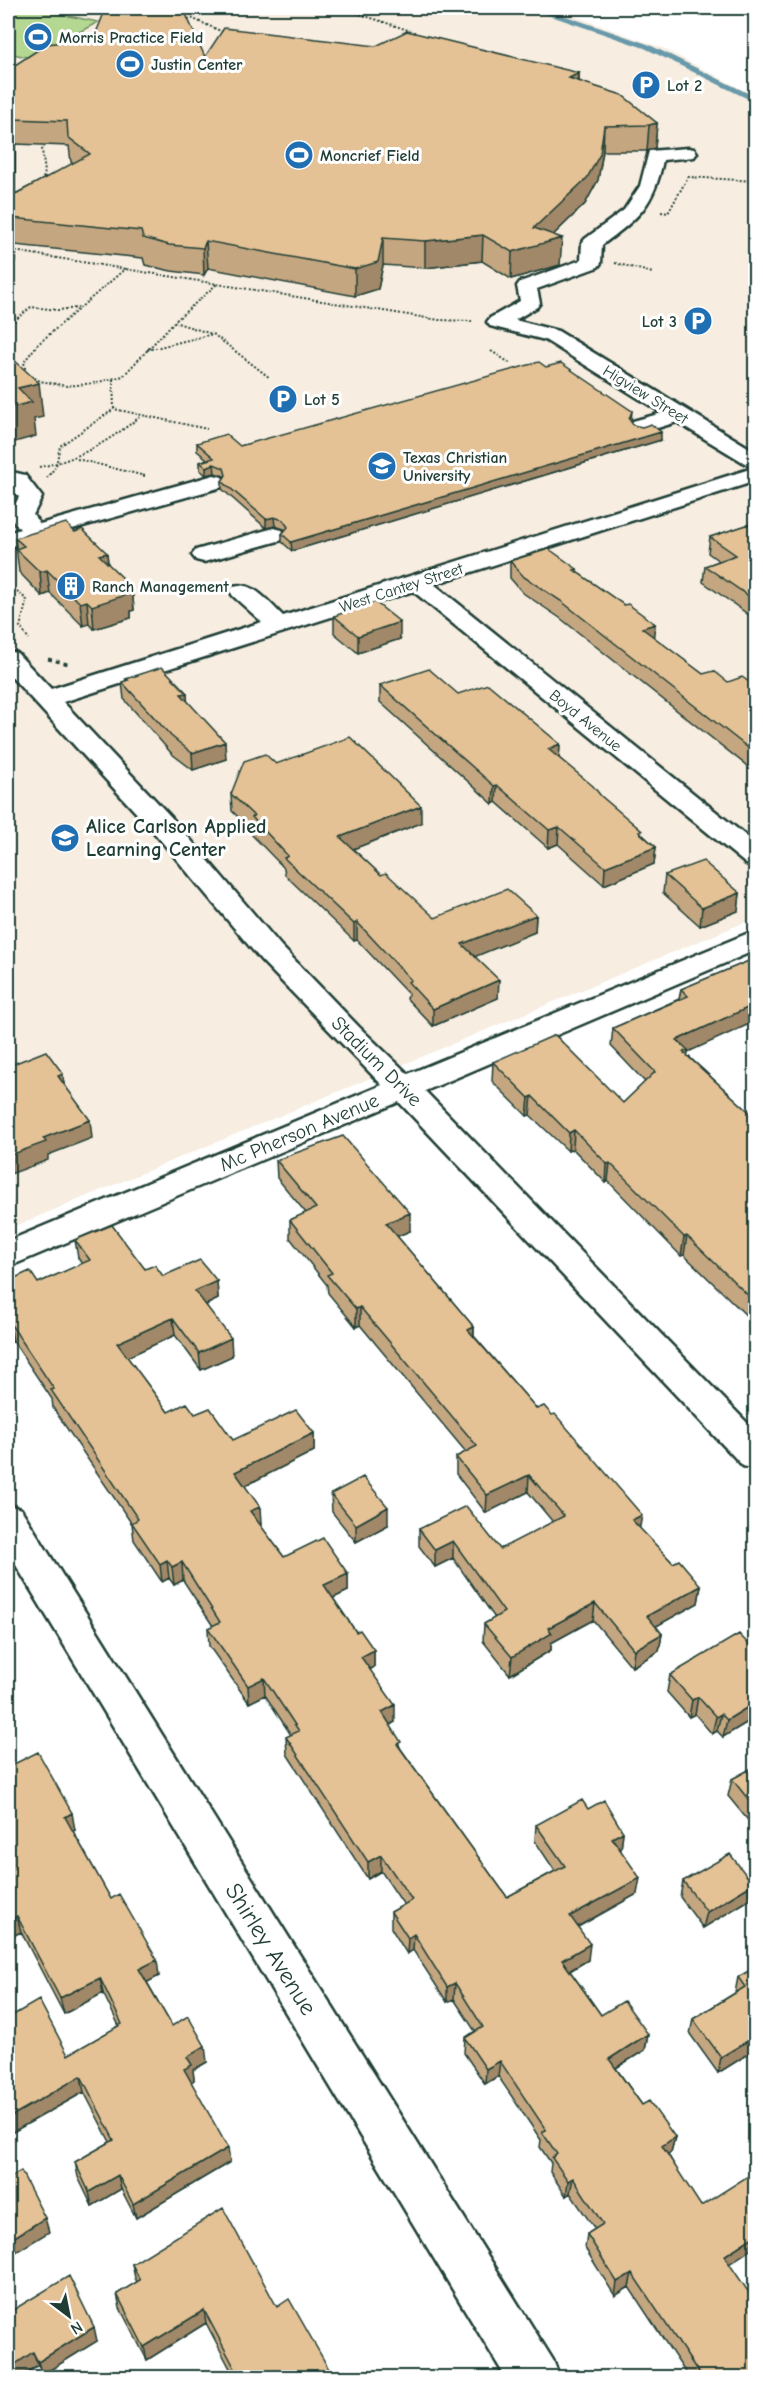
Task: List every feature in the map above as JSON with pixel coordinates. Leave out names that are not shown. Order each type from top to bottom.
[{"type":"street","points":[[497,322],[530,303],[527,286],[591,263],[592,243],[631,214],[649,186],[655,154],[688,153]]},
{"type":"street","name":"Higview Street","points":[[497,322],[551,335],[756,462]]},
{"type":"street","points":[[641,426],[679,415]]},
{"type":"street","name":"West Cantey Street","points":[[45,699],[756,474]]},
{"type":"street","points":[[8,478],[17,480],[31,497],[21,516],[35,532]]},
{"type":"street","points":[[8,540],[214,482]]},
{"type":"street","points":[[204,555],[274,535]]},
{"type":"street","name":"Boyd Avenue","points":[[417,582],[755,856]]},
{"type":"street","points":[[242,591],[279,625]]},
{"type":"street","name":"Stadium Drive","points":[[19,650],[45,699],[162,824],[272,953],[756,1456]]},
{"type":"street","name":"Mc Pherson Avenue","points":[[8,1255],[756,939]]},
{"type":"street","name":"Shirley Avenue","points":[[8,1520],[536,2378]]},
{"type":"path","points":[[341,8],[420,34]]},
{"type":"path","points":[[179,22],[191,18],[222,32],[217,42]]},
{"type":"path","points":[[42,182],[45,172],[42,150],[49,141]]},
{"type":"path","points":[[659,212],[668,213],[688,177],[756,181]]},
{"type":"path","points":[[8,250],[440,320],[497,322]]},
{"type":"path","points":[[127,268],[37,345],[24,362],[26,373],[40,381],[67,386],[123,376],[174,322],[217,283]]},
{"type":"path","points":[[8,326],[31,307],[58,310],[80,308]]},
{"type":"path","points":[[174,322],[213,334],[270,378]]},
{"type":"path","points":[[146,350],[213,334]]},
{"type":"path","points":[[490,351],[510,363]]},
{"type":"path","points":[[16,368],[25,369]]},
{"type":"path","points":[[113,379],[114,409]]},
{"type":"path","points":[[31,497],[56,466],[60,446],[114,409],[207,429]]},
{"type":"path","points":[[56,466],[75,459],[120,432],[141,416]]},
{"type":"path","points":[[75,459],[146,476]]},
{"type":"path","points":[[8,583],[27,600],[20,627],[19,650]]},
{"type":"path","points":[[42,658],[68,664]]},
{"type":"shaded area","name":"Texas Christian University","points":[[8,8],[552,8],[662,48],[755,96],[756,836],[730,846],[755,867],[755,918],[8,1229]]},
{"type":"green space","name":"Morris Practice Field","points":[[8,8],[31,8],[98,22],[31,58],[8,53]]},
{"type":"building","points":[[135,8],[181,8],[185,12],[205,57],[224,28],[376,46],[407,31],[579,73],[569,78],[622,95],[657,123],[604,126],[600,154],[587,178],[534,228],[562,238],[512,252],[483,235],[425,241],[383,238],[378,262],[355,269],[206,241],[203,248],[169,245],[143,238],[141,231],[12,218],[11,234],[8,235],[8,69],[47,44],[71,41],[96,33],[104,13]],"holes":[[[13,119],[67,121],[68,137],[90,154],[12,196]]]},
{"type":"building","points":[[12,358],[39,383],[18,388],[32,402],[8,408],[8,359]]},
{"type":"building","points":[[539,362],[546,367],[561,363],[632,411],[629,419],[633,425],[642,427],[651,424],[661,432],[291,542],[282,534],[288,527],[283,520],[274,517],[266,519],[222,481],[226,475],[224,468],[214,464],[206,467],[200,462],[214,458],[197,443],[226,434],[240,446]]},
{"type":"building","points":[[756,522],[756,601],[705,566],[736,555],[710,537]]},
{"type":"building","points":[[66,523],[75,532],[82,529],[107,553],[99,555],[132,587],[124,589],[129,594],[92,606],[87,601],[80,603],[47,570],[40,572],[16,549],[24,546],[15,538]]},
{"type":"building","points":[[549,549],[577,569],[574,570],[655,624],[642,628],[703,674],[714,671],[728,682],[742,677],[756,687],[756,754],[561,601],[524,577],[510,561]]},
{"type":"building","points":[[375,602],[400,622],[358,636],[334,616]]},
{"type":"building","points":[[162,667],[187,693],[181,694],[225,742],[192,753],[171,736],[122,682]]},
{"type":"building","points":[[429,669],[458,694],[488,684],[560,744],[548,749],[593,786],[656,847],[605,867],[559,827],[549,830],[497,785],[494,786],[380,685]]},
{"type":"building","points":[[350,737],[421,806],[340,837],[381,875],[386,873],[435,918],[507,889],[536,915],[462,944],[499,980],[433,1009],[408,982],[411,980],[357,922],[354,924],[284,858],[288,856],[252,817],[254,816],[231,794],[244,761],[265,754],[276,764]]},
{"type":"building","points":[[703,861],[740,893],[702,908],[665,875]]},
{"type":"building","points":[[756,958],[756,1004],[677,1040],[688,1050],[683,1052],[756,1118],[756,1303],[687,1236],[684,1237],[610,1163],[607,1164],[574,1130],[569,1133],[493,1062],[555,1035],[623,1103],[655,1072],[613,1028],[688,996],[681,989]]},
{"type":"building","points":[[46,1051],[63,1074],[58,1076],[90,1120],[43,1138],[46,1142],[8,1156],[8,1066]]},
{"type":"building","points":[[343,1136],[410,1213],[386,1223],[474,1327],[468,1330],[537,1409],[544,1406],[552,1415],[555,1414],[642,1515],[632,1520],[673,1563],[679,1560],[701,1586],[647,1616],[662,1634],[634,1650],[595,1603],[548,1628],[552,1633],[512,1657],[484,1624],[504,1612],[453,1541],[435,1550],[419,1529],[466,1506],[500,1549],[564,1516],[529,1475],[487,1495],[456,1457],[477,1446],[360,1307],[356,1309],[327,1275],[332,1273],[290,1220],[316,1208],[276,1160]]},
{"type":"building","points":[[112,1225],[145,1269],[155,1265],[163,1276],[200,1260],[217,1281],[195,1291],[231,1338],[199,1353],[173,1318],[117,1343],[168,1412],[187,1403],[195,1414],[210,1408],[233,1440],[296,1410],[314,1433],[235,1472],[260,1507],[250,1511],[284,1557],[323,1538],[348,1574],[324,1585],[356,1632],[360,1630],[374,1650],[361,1657],[395,1705],[382,1712],[401,1742],[397,1744],[507,1897],[565,1866],[536,1825],[582,1800],[588,1809],[604,1800],[623,1832],[612,1838],[640,1878],[570,1916],[590,1944],[562,1960],[601,2015],[624,2001],[648,2034],[609,2059],[642,2105],[649,2101],[675,2137],[662,2146],[701,2206],[756,2171],[756,2235],[724,2256],[756,2303],[756,2378],[702,2378],[632,2273],[617,2282],[587,2234],[603,2224],[573,2178],[568,2181],[552,2158],[557,2154],[542,2132],[546,2130],[500,2061],[486,2069],[465,2038],[483,2027],[455,1983],[447,1987],[414,1934],[408,1938],[391,1912],[412,1900],[381,1855],[368,1862],[286,1737],[299,1731],[264,1678],[248,1686],[208,1628],[220,1622],[182,1562],[172,1567],[167,1560],[160,1564],[132,1523],[138,1519],[51,1390],[54,1389],[10,1323],[8,1324],[8,1281],[30,1271],[38,1283],[90,1260],[75,1240]]},
{"type":"building","points":[[363,1477],[388,1507],[356,1525],[331,1494]]},
{"type":"building","points":[[739,1634],[756,1652],[756,1702],[727,1720],[721,1714],[716,1717],[698,1697],[692,1700],[670,1675]]},
{"type":"building","points":[[38,1752],[72,1813],[65,1817],[111,1899],[119,1894],[157,1960],[139,1969],[172,2026],[188,2016],[205,2046],[187,2057],[192,2065],[184,2069],[228,2148],[133,2204],[118,2175],[89,2192],[75,2162],[114,2140],[81,2076],[8,2118],[8,2018],[39,2000],[68,2055],[122,2024],[100,1978],[60,1998],[17,1916],[8,1920],[8,1767]]},
{"type":"building","points":[[756,1766],[756,1809],[732,1779]]},
{"type":"building","points":[[730,1854],[753,1884],[707,1912],[683,1881]]},
{"type":"building","points":[[756,1967],[756,2036],[721,2057],[693,2019],[745,1987],[738,1977]]},
{"type":"building","points":[[21,2171],[45,2218],[8,2241],[8,2179]]},
{"type":"building","points":[[223,2208],[277,2307],[289,2299],[334,2378],[240,2378],[204,2310],[144,2347],[117,2294],[140,2280],[132,2264]]},
{"type":"building","points":[[69,2276],[94,2327],[38,2362],[33,2352],[8,2369],[8,2313]]},
{"type":"waterway","points":[[535,8],[646,46],[756,100]]},
{"type":"place","name":"Morris Practice Field","points":[[38,37]]},
{"type":"place","name":"Justin Center","points":[[130,64]]},
{"type":"place","name":"Lot 2","points":[[646,85]]},
{"type":"place","name":"Moncrief Field","points":[[299,155]]},
{"type":"place","name":"Lot 3","points":[[698,321]]},
{"type":"place","name":"Lot 5","points":[[283,399]]},
{"type":"place","name":"Texas Christian University","points":[[382,466]]},
{"type":"place","name":"Ranch Management","points":[[71,586]]},
{"type":"place","name":"Alice Carlson Applied Learning Center","points":[[65,838]]}]
